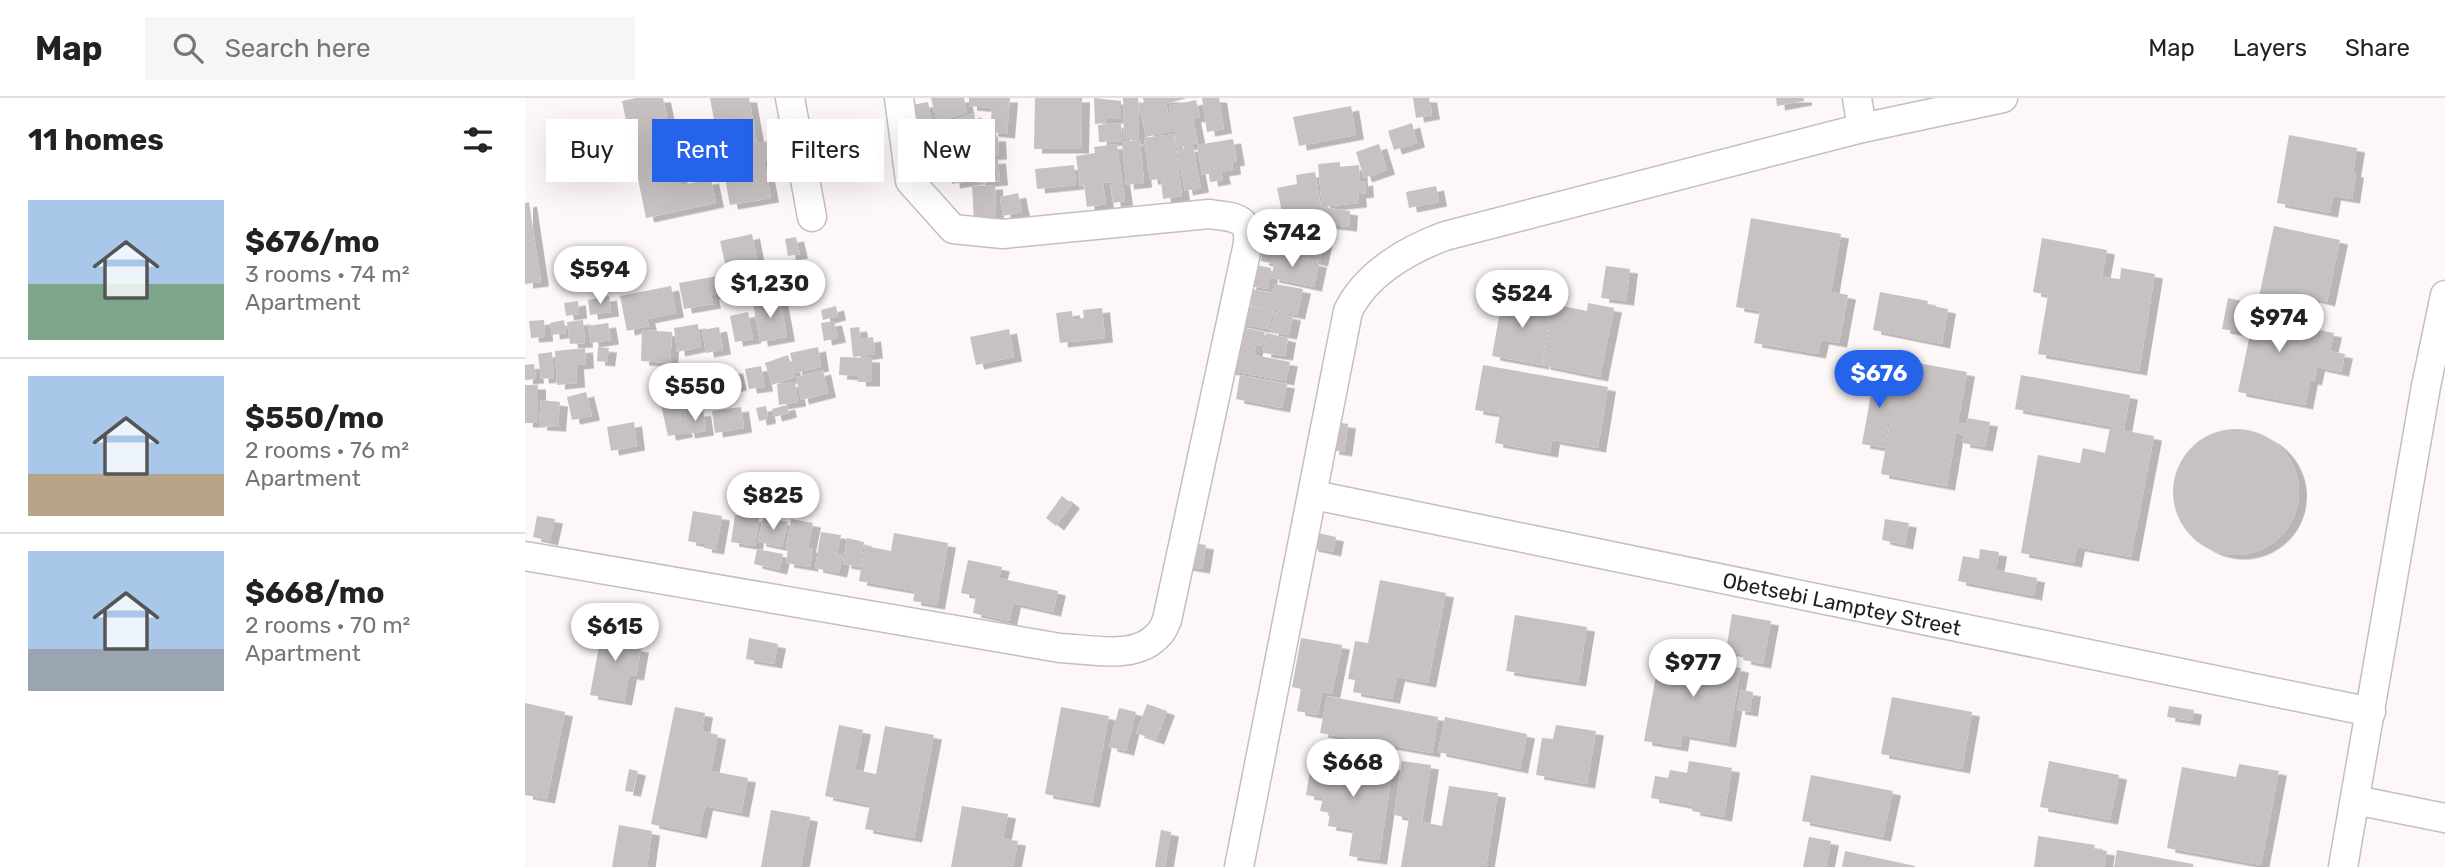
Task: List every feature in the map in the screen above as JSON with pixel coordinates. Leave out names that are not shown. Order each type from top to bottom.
[{"type":"street","points":[[790,98],[812,217]]},
{"type":"street","points":[[525,556],[1060,648],[1124,651],[1142,647],[1159,635],[1167,620],[1247,248],[1247,229],[1238,219],[1209,214],[1003,233],[953,229],[910,181],[899,98]]},
{"type":"street","points":[[1857,98],[1862,128]]},
{"type":"street","points":[[1239,867],[1348,311],[1361,289],[1399,259],[1420,246],[1445,236],[1862,128],[2003,98]]},
{"type":"street","points":[[2343,867],[2426,386],[2445,295]]},
{"type":"street","name":"Obetsebi Lamptey Street","points":[[1314,495],[2371,712]]},
{"type":"street","points":[[2355,800],[2445,818]]},
{"type":"building","points":[[663,98],[667,119],[652,119],[652,182],[680,182],[681,185],[712,182],[716,203],[646,218],[638,179],[638,119],[626,119],[622,101]]},
{"type":"building","points":[[710,98],[749,98],[753,119],[714,119]]},
{"type":"building","points":[[931,98],[964,98],[967,113],[936,119]]},
{"type":"building","points":[[969,98],[1010,98],[1007,134],[995,133],[995,119],[991,119],[992,108],[969,106]]},
{"type":"building","points":[[1035,98],[1082,98],[1081,149],[1034,149]]},
{"type":"building","points":[[1094,98],[1121,101],[1121,119],[1107,119],[1107,123],[1095,124]]},
{"type":"building","points":[[1123,98],[1138,98],[1139,140],[1124,140]]},
{"type":"building","points":[[1143,98],[1187,98],[1166,104],[1172,131],[1146,137],[1139,104],[1144,103]]},
{"type":"building","points":[[1202,98],[1219,98],[1224,129],[1207,132]]},
{"type":"building","points":[[1413,98],[1429,98],[1432,115],[1416,118]]},
{"type":"building","points":[[1776,98],[1804,98],[1804,101],[1777,106]]},
{"type":"building","points":[[1196,100],[1200,117],[1193,118],[1198,143],[1177,148],[1169,106]]},
{"type":"building","points":[[928,102],[931,119],[910,119],[907,106]]},
{"type":"building","points":[[1351,106],[1356,135],[1299,146],[1293,117]]},
{"type":"building","points":[[973,113],[975,119],[958,119]]},
{"type":"building","points":[[753,120],[757,143],[767,141],[767,161],[764,161],[771,198],[730,205],[726,182],[753,182]]},
{"type":"building","points":[[1121,123],[1122,141],[1099,142],[1098,125]]},
{"type":"building","points":[[1412,123],[1417,143],[1394,150],[1388,131]]},
{"type":"building","points":[[1174,134],[1182,196],[1163,199],[1161,179],[1150,180],[1144,138]]},
{"type":"building","points":[[2289,135],[2357,148],[2352,199],[2333,196],[2330,213],[2277,203]]},
{"type":"building","points":[[995,137],[998,137],[999,155],[995,155]]},
{"type":"building","points":[[1233,139],[1237,161],[1232,162],[1233,170],[1221,172],[1223,180],[1210,182],[1209,174],[1202,175],[1197,145]]},
{"type":"building","points":[[1140,140],[1144,183],[1126,185],[1122,142]]},
{"type":"building","points":[[1117,144],[1125,201],[1113,203],[1110,182],[1103,183],[1106,204],[1087,207],[1084,185],[1080,186],[1076,156],[1095,153],[1094,147]]},
{"type":"building","points":[[1379,144],[1387,170],[1364,178],[1356,152]]},
{"type":"building","points":[[1193,146],[1201,188],[1185,191],[1177,150]]},
{"type":"building","points":[[995,159],[998,159],[1000,181],[995,181]]},
{"type":"building","points":[[1340,162],[1340,167],[1359,165],[1360,182],[1365,181],[1366,193],[1358,194],[1359,203],[1322,207],[1318,164]]},
{"type":"building","points":[[1074,165],[1076,185],[1037,189],[1035,169]]},
{"type":"building","points":[[1315,172],[1321,207],[1350,211],[1349,227],[1321,224],[1322,228],[1308,231],[1305,213],[1283,217],[1277,188],[1297,184],[1296,175]],"holes":[[[1323,209],[1321,224],[1318,210]]]},
{"type":"building","points":[[995,185],[996,220],[974,221],[972,186]]},
{"type":"building","points":[[1436,186],[1439,202],[1409,208],[1406,192]]},
{"type":"building","points":[[1018,193],[1022,212],[1003,216],[1000,197]]},
{"type":"building","points":[[529,202],[541,282],[525,284],[525,203]]},
{"type":"building","points":[[1751,218],[1841,234],[1831,292],[1848,295],[1839,343],[1821,340],[1818,354],[1754,343],[1760,311],[1736,307]]},
{"type":"building","points":[[2274,226],[2340,240],[2327,302],[2312,298],[2310,308],[2259,297]]},
{"type":"building","points":[[1294,231],[1325,238],[1320,262],[1288,255]]},
{"type":"building","points":[[752,234],[758,265],[727,272],[720,241]]},
{"type":"building","points":[[796,237],[800,254],[788,256],[785,239]]},
{"type":"building","points":[[2042,238],[2107,250],[2102,277],[2120,279],[2121,268],[2155,274],[2139,371],[2038,354],[2048,295],[2033,292]]},
{"type":"building","points":[[625,249],[628,273],[611,275],[608,252]]},
{"type":"building","points":[[1263,251],[1319,263],[1314,287],[1271,278],[1274,264],[1261,261]]},
{"type":"building","points":[[1251,264],[1271,268],[1268,289],[1248,286]]},
{"type":"building","points":[[1606,266],[1630,269],[1626,301],[1601,298]]},
{"type":"building","points":[[761,270],[765,290],[735,296],[731,275]]},
{"type":"building","points":[[723,275],[726,292],[711,295],[713,304],[684,309],[679,283]]},
{"type":"building","points":[[1275,284],[1303,289],[1297,315],[1273,310],[1269,330],[1267,326],[1266,329],[1237,323],[1241,305],[1270,310],[1243,304],[1246,288],[1273,293]]},
{"type":"building","points":[[671,286],[676,313],[647,319],[649,326],[627,331],[620,296]]},
{"type":"building","points":[[1880,292],[1928,301],[1927,305],[1948,309],[1942,344],[1873,330]]},
{"type":"building","points":[[1503,295],[1552,304],[1541,365],[1492,356]]},
{"type":"building","points":[[609,296],[611,312],[590,315],[588,300]]},
{"type":"building","points":[[2228,298],[2270,307],[2267,323],[2334,333],[2330,351],[2345,354],[2341,372],[2317,367],[2314,381],[2310,380],[2305,405],[2238,392],[2250,334],[2222,329]]},
{"type":"building","points":[[780,299],[787,337],[760,342],[753,303]]},
{"type":"building","points":[[578,301],[579,314],[566,316],[564,303]]},
{"type":"building","points":[[1588,303],[1614,308],[1600,377],[1542,365],[1554,304],[1587,311]]},
{"type":"building","points":[[836,306],[838,316],[823,320],[821,310]]},
{"type":"building","points":[[1102,308],[1105,338],[1060,343],[1056,313],[1072,311],[1073,320],[1084,318],[1083,310]]},
{"type":"building","points":[[748,312],[753,339],[735,342],[730,316]]},
{"type":"building","points":[[1275,312],[1293,316],[1289,335],[1270,332]]},
{"type":"building","points":[[544,320],[545,337],[531,338],[529,321]]},
{"type":"building","points":[[564,320],[566,333],[552,335],[550,323]]},
{"type":"building","points":[[583,320],[585,343],[570,344],[567,322]]},
{"type":"building","points":[[834,321],[838,338],[824,341],[821,323]]},
{"type":"building","points":[[608,323],[611,340],[591,343],[588,326]]},
{"type":"building","points":[[698,324],[701,347],[677,352],[674,328]]},
{"type":"building","points":[[1236,326],[1265,332],[1262,346],[1256,345],[1254,355],[1290,362],[1286,381],[1227,370]]},
{"type":"building","points":[[719,327],[723,350],[706,353],[702,330]]},
{"type":"building","points":[[859,327],[861,339],[873,337],[875,354],[853,357],[850,328]]},
{"type":"building","points":[[1009,329],[1014,357],[976,365],[970,337]]},
{"type":"building","points":[[642,330],[672,332],[670,363],[641,361]]},
{"type":"building","points":[[1266,333],[1288,338],[1285,356],[1263,353]]},
{"type":"building","points":[[598,347],[609,348],[607,362],[597,361]]},
{"type":"building","points":[[818,347],[821,367],[795,373],[790,353]]},
{"type":"building","points":[[585,348],[586,364],[576,365],[577,383],[557,385],[555,351]]},
{"type":"building","points":[[552,352],[554,378],[541,379],[538,354]]},
{"type":"building","points":[[788,355],[795,377],[772,385],[765,363]]},
{"type":"building","points":[[840,357],[872,358],[872,382],[858,382],[858,376],[839,375]]},
{"type":"building","points":[[1901,360],[1967,372],[1958,423],[1966,424],[1967,418],[1990,422],[1985,447],[1962,443],[1964,435],[1956,433],[1947,486],[1881,474]]},
{"type":"building","points":[[534,364],[536,379],[525,380],[525,365]]},
{"type":"building","points":[[1483,365],[1608,387],[1598,448],[1552,440],[1550,453],[1495,443],[1500,414],[1475,410]]},
{"type":"building","points":[[761,366],[765,387],[749,389],[745,369]]},
{"type":"building","points":[[735,369],[739,386],[711,391],[708,373]]},
{"type":"building","points":[[823,370],[828,393],[801,400],[796,377]]},
{"type":"building","points":[[1875,372],[1896,377],[1884,448],[1862,444]]},
{"type":"building","points":[[704,375],[708,389],[694,392],[691,378]]},
{"type":"building","points":[[1240,375],[1287,384],[1282,408],[1236,399]]},
{"type":"building","points":[[2021,375],[2130,395],[2124,429],[2015,409]]},
{"type":"building","points":[[795,382],[798,402],[779,405],[777,384]]},
{"type":"building","points":[[525,385],[538,385],[538,423],[525,423]]},
{"type":"building","points":[[691,389],[696,410],[680,413],[685,433],[668,436],[659,396]]},
{"type":"building","points":[[586,392],[592,416],[572,420],[567,397]]},
{"type":"building","points":[[541,400],[560,402],[558,427],[539,426]]},
{"type":"building","points":[[787,405],[789,413],[774,417],[772,409]]},
{"type":"building","points":[[766,406],[768,419],[759,421],[756,408]]},
{"type":"building","points":[[741,407],[744,428],[715,433],[712,411]]},
{"type":"building","points":[[703,411],[706,431],[687,434],[683,415]]},
{"type":"building","points":[[634,422],[637,446],[611,451],[607,427]]},
{"type":"building","points":[[1335,422],[1348,424],[1344,452],[1331,450]]},
{"type":"building","points":[[2110,428],[2154,436],[2131,557],[2077,547],[2074,563],[2021,553],[2038,455],[2080,463],[2083,448],[2105,453]]},
{"type":"building","points":[[2236,429],[2260,434],[2280,448],[2294,468],[2299,492],[2294,516],[2280,536],[2260,550],[2236,555],[2212,550],[2192,536],[2178,516],[2173,492],[2178,468],[2192,448],[2212,434]]},
{"type":"building","points":[[1062,496],[1072,504],[1056,526],[1046,518]]},
{"type":"building","points":[[693,511],[722,516],[716,550],[688,541]]},
{"type":"building","points":[[735,515],[759,518],[755,546],[731,542]]},
{"type":"building","points":[[537,516],[555,519],[550,541],[533,537]]},
{"type":"building","points":[[763,517],[788,522],[782,547],[758,542]]},
{"type":"building","points":[[791,519],[813,523],[808,548],[813,549],[810,567],[786,563]]},
{"type":"building","points":[[1885,519],[1909,523],[1905,545],[1882,540]]},
{"type":"building","points":[[821,532],[841,535],[837,554],[843,555],[839,573],[815,568]]},
{"type":"building","points":[[1313,532],[1336,537],[1333,552],[1310,547]]},
{"type":"building","points":[[894,533],[948,543],[937,605],[913,601],[915,591],[859,581],[865,546],[891,551]]},
{"type":"building","points":[[847,538],[864,542],[860,567],[843,564]]},
{"type":"building","points":[[1188,542],[1206,545],[1202,569],[1183,566]]},
{"type":"building","points":[[757,549],[783,554],[779,570],[754,564]]},
{"type":"building","points":[[1980,549],[1999,552],[1996,570],[2037,578],[2034,596],[1958,581],[1963,556],[1979,559]]},
{"type":"building","points":[[968,560],[1002,567],[999,578],[1058,591],[1053,612],[1013,603],[1009,621],[973,613],[976,596],[961,593]]},
{"type":"building","points":[[1380,580],[1446,593],[1428,683],[1397,677],[1392,699],[1353,692],[1355,680],[1348,679],[1355,641],[1368,643]]},
{"type":"building","points":[[1732,614],[1771,621],[1763,664],[1743,660],[1744,655],[1726,651]]},
{"type":"building","points":[[1515,615],[1587,627],[1578,682],[1506,671]]},
{"type":"building","points":[[603,624],[636,630],[633,647],[641,648],[636,676],[629,675],[624,701],[590,695]]},
{"type":"building","points":[[749,638],[778,644],[774,664],[746,659]]},
{"type":"building","points":[[1301,638],[1342,645],[1332,694],[1322,692],[1318,715],[1297,711],[1301,689],[1292,687]]},
{"type":"building","points":[[1701,644],[1722,648],[1719,664],[1741,668],[1728,743],[1682,735],[1680,747],[1644,741],[1660,654],[1698,660]]},
{"type":"building","points":[[1741,690],[1753,692],[1750,712],[1737,710]]},
{"type":"building","points":[[1327,696],[1438,717],[1432,753],[1320,733]]},
{"type":"building","points":[[1892,697],[1972,712],[1962,769],[1881,754]]},
{"type":"building","points":[[525,703],[565,712],[547,799],[525,795]]},
{"type":"building","points":[[1147,704],[1167,711],[1156,740],[1136,733]]},
{"type":"building","points":[[2169,706],[2194,710],[2192,721],[2167,717]]},
{"type":"building","points":[[675,707],[705,713],[702,731],[718,735],[711,771],[748,778],[741,813],[705,806],[699,834],[651,824]]},
{"type":"building","points":[[1061,707],[1109,716],[1092,803],[1045,794]]},
{"type":"building","points":[[1119,708],[1136,712],[1126,751],[1109,747]]},
{"type":"building","points":[[1445,717],[1527,734],[1520,769],[1438,752]]},
{"type":"building","points":[[839,725],[863,730],[855,770],[876,774],[885,726],[934,735],[914,838],[865,829],[870,805],[825,796]]},
{"type":"building","points":[[1556,725],[1596,731],[1587,784],[1536,775],[1542,738],[1553,739]]},
{"type":"building","points":[[1313,753],[1393,766],[1379,860],[1349,856],[1353,830],[1328,826],[1330,813],[1320,811],[1323,798],[1306,795]]},
{"type":"building","points":[[1402,761],[1431,765],[1422,822],[1442,826],[1449,786],[1498,793],[1486,867],[1401,867],[1409,818],[1394,815]]},
{"type":"building","points":[[1689,761],[1732,768],[1724,817],[1692,811],[1693,806],[1651,798],[1655,776],[1668,778],[1670,770],[1687,773]]},
{"type":"building","points":[[2049,761],[2119,775],[2110,820],[2040,807]]},
{"type":"building","points":[[2239,764],[2279,771],[2261,865],[2167,848],[2182,767],[2236,777]]},
{"type":"building","points":[[629,769],[638,771],[633,792],[625,791]]},
{"type":"building","points":[[1811,775],[1893,791],[1883,837],[1802,821]]},
{"type":"building","points":[[962,806],[1008,814],[1003,839],[1018,841],[1013,867],[951,867]]},
{"type":"building","points":[[771,810],[810,817],[801,867],[761,867]]},
{"type":"building","points":[[619,825],[652,831],[647,867],[612,867]]},
{"type":"building","points":[[1161,830],[1171,832],[1165,867],[1155,867]]},
{"type":"building","points":[[2038,836],[2095,845],[2094,849],[2107,851],[2104,867],[2034,867]]},
{"type":"building","points":[[1809,837],[1831,841],[1826,867],[1803,867]]},
{"type":"building","points":[[2117,850],[2193,864],[2193,867],[2114,867]]},
{"type":"building","points":[[1845,851],[1915,866],[1915,867],[1842,867]]}]
